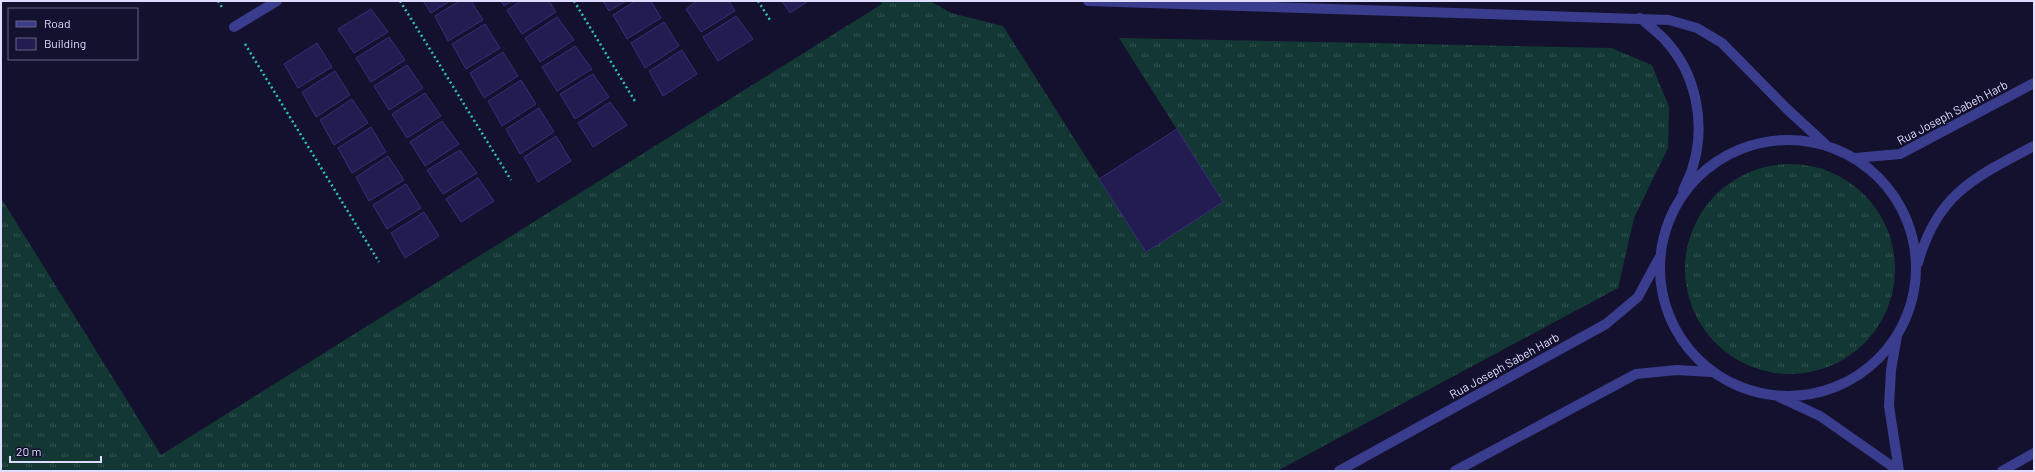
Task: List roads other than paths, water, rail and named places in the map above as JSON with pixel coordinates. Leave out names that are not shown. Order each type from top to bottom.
[{"type":"street","points":[[234,27],[277,1]]},
{"type":"street","points":[[1088,1],[1669,20],[1697,28],[1722,43],[1787,109],[1825,144]]},
{"type":"street","points":[[1640,18],[1665,40],[1685,68],[1696,99],[1699,133],[1693,166],[1680,198],[1666,226],[1659,258],[1661,290],[1670,321],[1688,349],[1711,372],[1743,389],[1777,396],[1820,416],[1899,471],[1889,406],[1891,370],[1898,334],[1912,302],[1917,266],[1923,245],[1933,224],[1945,205],[1961,188],[1979,175],[2034,146]]},
{"type":"street","name":"Rua Joseph Sabeh Harb","points":[[1856,158],[1900,154],[2034,83]]},
{"type":"street","points":[[1680,198],[1708,167],[1744,146],[1785,139],[1825,144],[1856,158],[1881,178],[1901,204],[1913,234],[1917,266]]},
{"type":"street","name":"Rua Joseph Sabeh Harb","points":[[1339,471],[1606,324],[1638,296],[1659,258]]},
{"type":"street","points":[[1777,396],[1813,394],[1846,382],[1875,361],[1898,334]]},
{"type":"street","points":[[1455,471],[1636,374],[1677,370],[1711,372]]},
{"type":"street","points":[[2002,471],[2034,454]]}]
